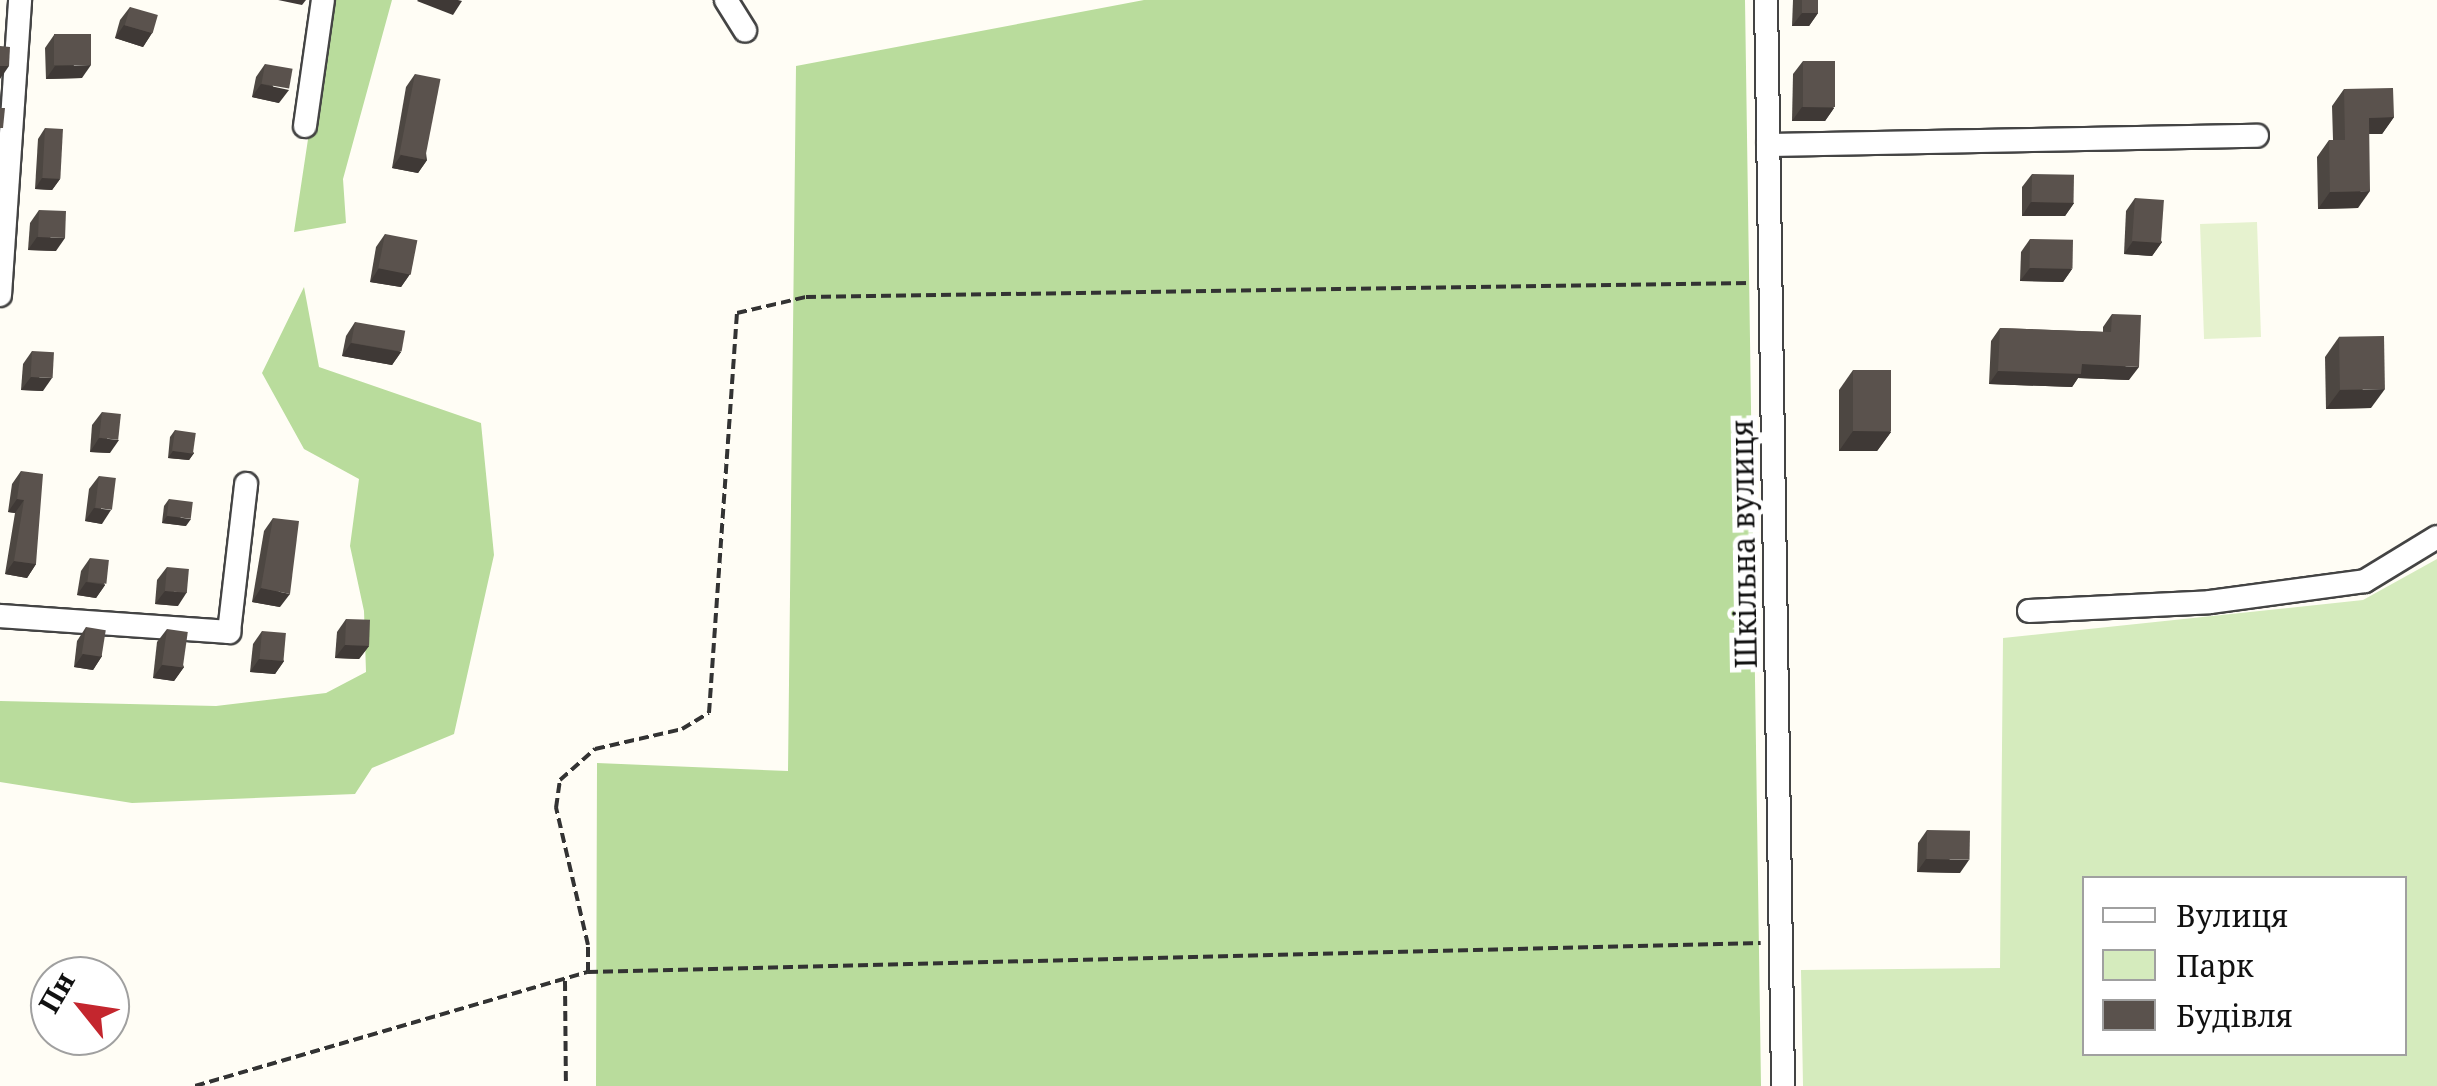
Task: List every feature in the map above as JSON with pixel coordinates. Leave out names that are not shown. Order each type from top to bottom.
[{"type":"street","points":[[0,295],[20,0]]},
{"type":"street","points":[[305,126],[323,0]]},
{"type":"street","points":[[726,0],[744,30]]},
{"type":"street","name":"Шкільна вулиця","points":[[1766,0],[1783,1086]]},
{"type":"street","points":[[1768,145],[2257,136]]},
{"type":"street","points":[[0,616],[229,632],[246,484]]},
{"type":"street","points":[[2029,610],[2210,602],[2364,581],[2437,536]]},
{"type":"path","points":[[588,972],[588,945],[556,808],[560,780],[595,749],[682,728],[708,713],[737,314],[806,298],[1770,282]]},
{"type":"path","points":[[195,1086],[588,972],[1781,943]]},
{"type":"path","points":[[565,980],[566,1086]]},
{"type":"green space","points":[[329,0],[392,0],[343,179],[346,223],[294,232]]},
{"type":"green space","points":[[1144,0],[1745,0],[1761,1086],[596,1086],[597,763],[788,771],[796,66]]},
{"type":"green space","points":[[2257,222],[2261,337],[2204,339],[2200,224]]},
{"type":"green space","points":[[304,287],[319,367],[481,423],[494,555],[454,734],[372,768],[355,794],[132,803],[0,782],[0,701],[216,706],[326,693],[366,672],[364,611],[350,546],[359,479],[304,449],[262,373]]},
{"type":"green space","points":[[2437,559],[2437,1086],[1803,1086],[1801,970],[2000,968],[2003,638],[2363,600]]},
{"type":"building","points":[[1802,0],[1818,0],[1818,13],[1802,13]]},
{"type":"building","points":[[130,7],[158,15],[153,33],[125,25]]},
{"type":"building","points":[[54,34],[91,34],[91,65],[54,65]]},
{"type":"building","points":[[0,46],[10,47],[9,66],[0,66]]},
{"type":"building","points":[[1803,61],[1835,61],[1835,107],[1803,107]]},
{"type":"building","points":[[265,64],[293,69],[289,89],[262,84]]},
{"type":"building","points":[[415,74],[441,79],[425,159],[399,154]]},
{"type":"building","points":[[2393,88],[2394,117],[2369,118],[2370,191],[2330,192],[2329,140],[2345,140],[2344,89]]},
{"type":"building","points":[[0,108],[5,108],[3,128],[0,128]]},
{"type":"building","points":[[45,128],[63,129],[60,179],[42,178]]},
{"type":"building","points":[[2032,174],[2074,175],[2074,203],[2032,202]]},
{"type":"building","points":[[2135,198],[2164,200],[2161,243],[2132,241]]},
{"type":"building","points":[[39,210],[66,211],[65,238],[38,237]]},
{"type":"building","points":[[385,234],[417,240],[411,275],[378,268]]},
{"type":"building","points":[[2030,239],[2073,240],[2072,269],[2029,268]]},
{"type":"building","points":[[2112,314],[2141,315],[2139,367],[2082,364],[2081,374],[1998,371],[2000,328],[2111,332]]},
{"type":"building","points":[[355,322],[405,331],[402,352],[351,343]]},
{"type":"building","points":[[2384,336],[2385,389],[2340,390],[2339,337]]},
{"type":"building","points":[[32,351],[54,352],[53,378],[31,377]]},
{"type":"building","points":[[1853,370],[1891,370],[1891,431],[1853,431]]},
{"type":"building","points":[[102,412],[121,414],[118,440],[99,438]]},
{"type":"building","points":[[175,430],[196,433],[193,454],[172,451]]},
{"type":"building","points":[[21,471],[43,474],[36,564],[14,561],[24,500],[17,499]]},
{"type":"building","points":[[99,476],[116,478],[112,510],[95,508]]},
{"type":"building","points":[[169,499],[193,502],[191,519],[167,516]]},
{"type":"building","points":[[273,518],[299,521],[290,594],[261,588]]},
{"type":"building","points":[[90,558],[109,560],[106,584],[87,582]]},
{"type":"building","points":[[167,567],[189,569],[187,593],[165,591]]},
{"type":"building","points":[[346,619],[370,620],[369,646],[345,645]]},
{"type":"building","points":[[86,627],[106,630],[102,657],[82,654]]},
{"type":"building","points":[[167,629],[188,632],[183,668],[162,665]]},
{"type":"building","points":[[262,631],[286,633],[283,661],[260,659]]},
{"type":"building","points":[[1927,830],[1970,831],[1969,860],[1926,859]]}]
